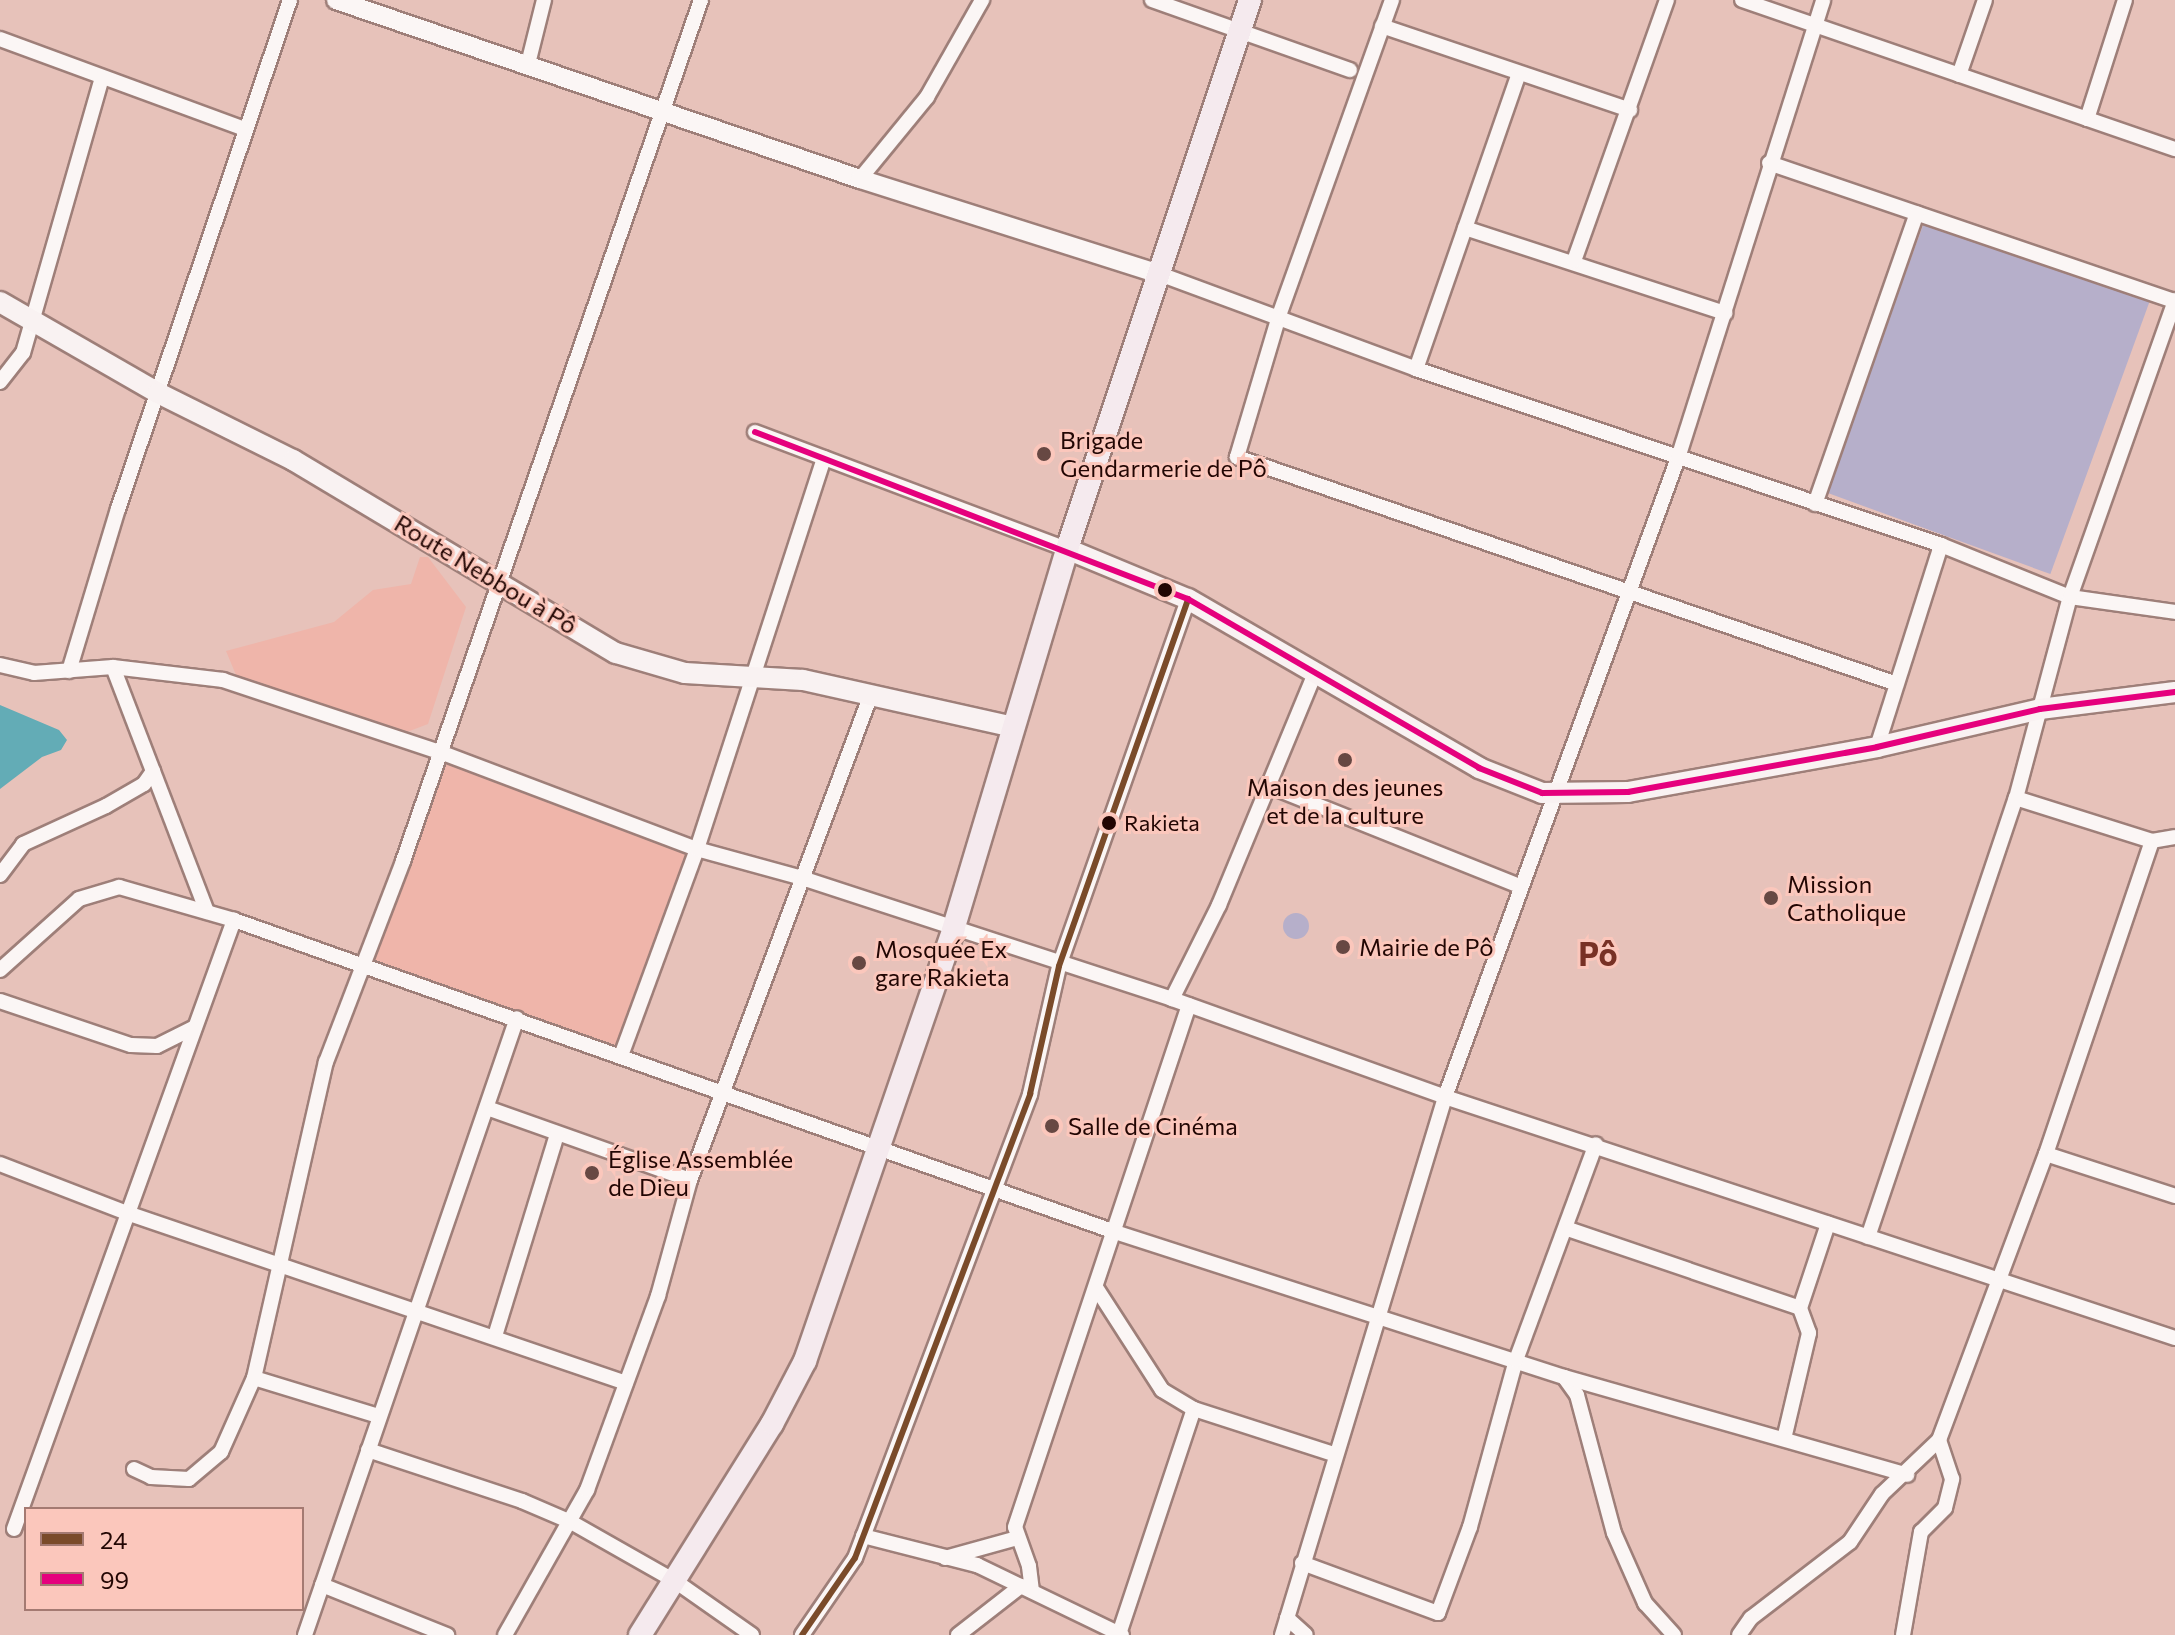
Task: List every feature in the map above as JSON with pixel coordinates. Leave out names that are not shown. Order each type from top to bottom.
[{"type":"highway","points":[[640,1635],[805,1361],[953,930],[1067,549],[1250,0]]},
{"type":"main road","name":"Route Nebbou à Pô","points":[[0,302],[158,393],[293,460],[616,653],[650,665],[754,678],[803,680],[1013,727]]},
{"type":"main road","points":[[1067,549],[1188,599],[1479,768],[1514,784],[1554,793],[1628,792],[1877,747],[2040,709],[2175,692]]},
{"type":"street","points":[[69,671],[158,393],[290,0]]},
{"type":"street","points":[[336,0],[860,179],[1157,273],[1416,369],[1941,545],[2070,597],[2175,612]]},
{"type":"street","points":[[528,64],[544,0]]},
{"type":"street","points":[[134,1469],[151,1477],[189,1479],[221,1452],[254,1378],[326,1062],[366,965],[701,0]]},
{"type":"street","points":[[860,179],[927,97],[982,0]]},
{"type":"street","points":[[1152,0],[1350,70],[1370,61]]},
{"type":"street","points":[[1392,0],[1279,316],[1236,453],[1241,461],[1633,590],[1894,683]]},
{"type":"street","points":[[1574,261],[1667,0]]},
{"type":"street","points":[[1742,0],[1813,28],[2175,149]]},
{"type":"street","points":[[1282,1635],[1333,1454],[1445,1097],[1519,886],[1633,590],[1725,313],[1769,163],[1823,0]]},
{"type":"street","points":[[1959,75],[1985,0]]},
{"type":"street","points":[[2087,119],[2125,0]]},
{"type":"street","points":[[1382,26],[1630,110]]},
{"type":"street","points":[[0,39],[245,129]]},
{"type":"street","points":[[1350,70],[1359,91]]},
{"type":"street","points":[[1416,369],[1519,73]]},
{"type":"street","points":[[0,382],[23,353],[102,77]]},
{"type":"street","points":[[1769,163],[2175,301],[2070,597],[2016,798],[1868,1237]]},
{"type":"street","points":[[1815,504],[1917,213]]},
{"type":"street","points":[[1465,228],[1574,261],[1725,313]]},
{"type":"street","points":[[755,432],[1067,549]]},
{"type":"street","points":[[622,1053],[697,849],[824,458]]},
{"type":"street","points":[[1877,747],[1894,683],[1941,545]]},
{"type":"street","points":[[802,1635],[855,1558],[990,1190],[1030,1094],[1059,966],[1188,599]]},
{"type":"street","points":[[0,665],[34,673],[113,667],[223,680],[440,752],[697,849],[799,877],[1059,966],[1172,999],[1445,1097],[1596,1144],[2175,1338]]},
{"type":"street","points":[[113,667],[207,912]]},
{"type":"street","points":[[1172,999],[1219,905],[1315,673]]},
{"type":"street","points":[[505,1635],[571,1522],[626,1383],[658,1296],[690,1180],[725,1090],[799,877],[870,697]]},
{"type":"street","points":[[0,875],[23,844],[119,799],[144,784],[153,771]]},
{"type":"street","points":[[1267,785],[1519,886]]},
{"type":"street","points":[[2016,798],[2152,841],[2175,837]]},
{"type":"street","points":[[1739,1635],[1751,1618],[1850,1542],[1882,1494],[1907,1475],[1939,1440],[2046,1154],[2152,841]]},
{"type":"street","points":[[0,970],[79,899],[119,887],[234,920],[622,1053],[725,1090],[877,1151],[1115,1232],[1564,1377],[1907,1475]]},
{"type":"street","points":[[14,1529],[234,920]]},
{"type":"street","points":[[0,1001],[131,1045],[157,1046],[195,1027]]},
{"type":"street","points":[[958,1635],[1026,1589],[1029,1566],[1015,1527],[1041,1443],[1097,1289],[1189,1005]]},
{"type":"street","points":[[305,1635],[517,1018]]},
{"type":"street","points":[[487,1108],[690,1180]]},
{"type":"street","points":[[495,1336],[557,1134]]},
{"type":"street","points":[[1302,1563],[1438,1613],[1470,1527],[1516,1360],[1568,1229],[1596,1144]]},
{"type":"street","points":[[2046,1154],[2175,1196]]},
{"type":"street","points":[[0,1164],[127,1213],[626,1383]]},
{"type":"street","points":[[1784,1439],[1809,1333],[1800,1308],[1828,1224]]},
{"type":"street","points":[[1568,1229],[1800,1308]]},
{"type":"street","points":[[1097,1289],[1162,1390],[1194,1409],[1333,1454]]},
{"type":"street","points":[[1564,1377],[1577,1395],[1614,1533],[1645,1603],[1674,1635]]},
{"type":"street","points":[[254,1378],[378,1416]]},
{"type":"street","points":[[863,1536],[943,1559],[977,1565],[1120,1634],[1194,1409]]},
{"type":"street","points":[[1903,1635],[1921,1532],[1945,1508],[1952,1479],[1939,1440]]},
{"type":"street","points":[[368,1450],[522,1501],[571,1522],[675,1581],[752,1635]]},
{"type":"street","points":[[943,1559],[1017,1538]]},
{"type":"street","points":[[322,1585],[447,1635]]},
{"type":"street","points":[[1287,1618],[1306,1635]]},
{"type":"shaded area","points":[[1926,217],[2151,299],[2050,574],[1826,492]]},
{"type":"shaded area","points":[[420,557],[428,557],[466,607],[428,724],[407,732],[236,675],[226,651],[334,622],[373,590],[411,584]]},
{"type":"shaded area","points":[[444,763],[687,852],[615,1051],[371,962]]},
{"type":"shaded area","points":[[1296,913],[1305,917],[1309,926],[1305,935],[1296,939],[1287,935],[1283,926],[1287,917]]},
{"type":"water","points":[[0,705],[59,730],[67,740],[61,750],[42,757],[0,789]]},
{"type":"transit line","name":"99","points":[[755,432],[1188,599],[1479,768],[1542,793],[1628,792],[1877,747],[2040,709],[2175,692]]},
{"type":"transit line","name":"24","points":[[802,1635],[855,1558],[1030,1094],[1059,966],[1188,599]]},
{"type":"place","name":"Brigade Gendarmerie de Pô","points":[[1044,454]]},
{"type":"place","name":"Maison des jeunes et de la culture","points":[[1345,760]]},
{"type":"place","name":"Rakieta","points":[[1109,823]]},
{"type":"place","name":"Mission Catholique","points":[[1771,898]]},
{"type":"place","name":"Mairie de Pô","points":[[1343,947]]},
{"type":"place","name":"Mosquée Ex gare Rakieta","points":[[859,963]]},
{"type":"place","name":"Salle de Cinéma","points":[[1052,1126]]},
{"type":"place","name":"Église Assemblée de Dieu","points":[[592,1173]]},
{"type":"district","name":"Pô","points":[[1598,953]]}]
